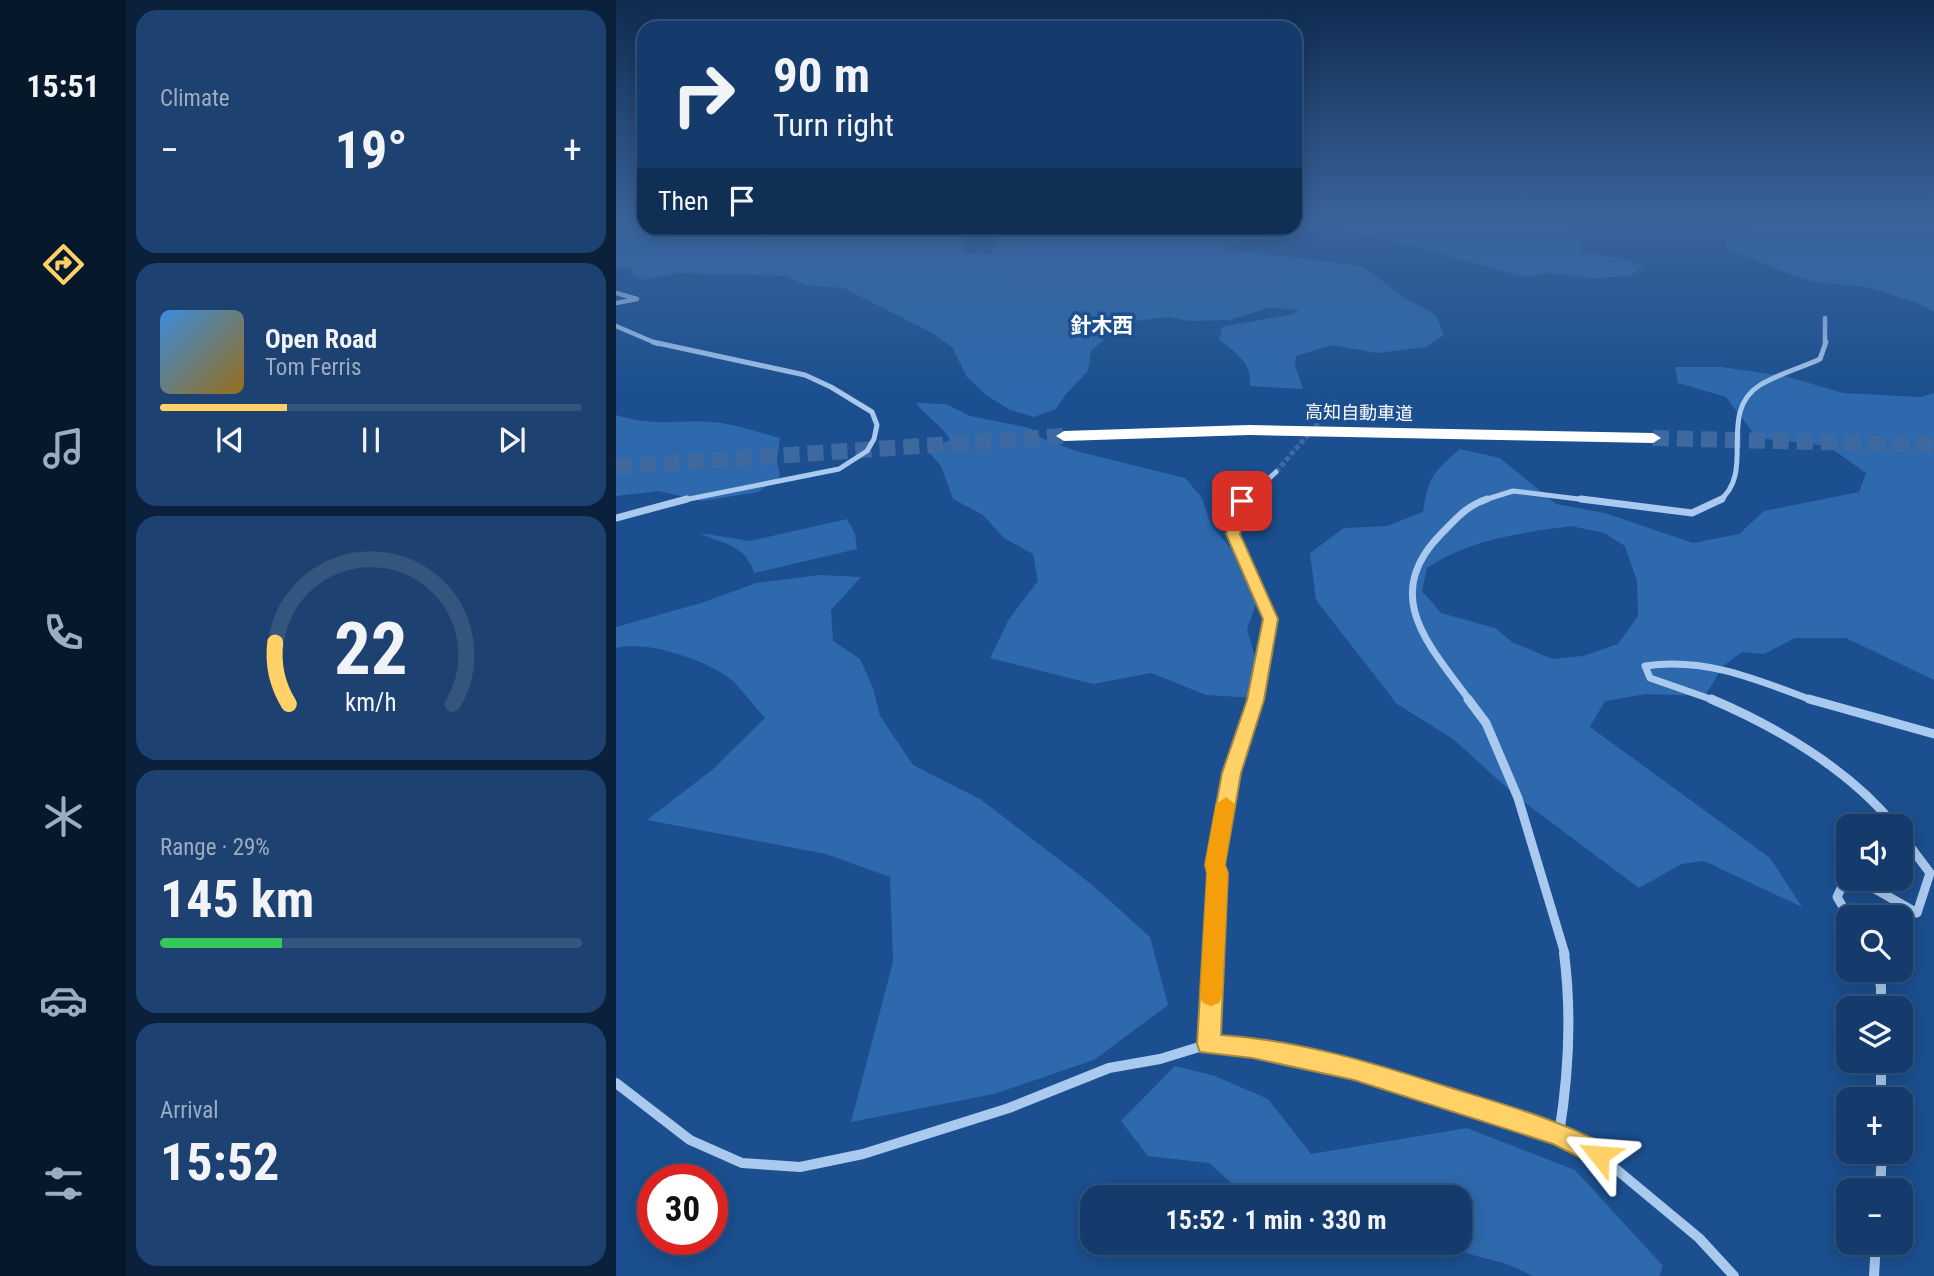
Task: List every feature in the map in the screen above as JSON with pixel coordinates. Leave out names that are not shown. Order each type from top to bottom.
[{"type":"highway","name":"高知自動車道","points":[[1064,436],[1249,430],[1653,438]]},
{"type":"street","points":[[616,293],[637,299],[616,303]]},
{"type":"street","points":[[1559,1134],[1568,1077],[1570,1001],[1563,948],[1512,785],[1486,723],[1433,651],[1414,617],[1410,587],[1423,552],[1469,505],[1513,491],[1692,513],[1722,500],[1736,481],[1738,411],[1759,386],[1820,359],[1826,341],[1825,318]]},
{"type":"street","points":[[616,326],[629,333],[688,352],[817,379],[872,412],[877,418],[877,434],[856,461],[824,474],[647,508],[616,519]]},
{"type":"street","points":[[1209,1044],[1217,873],[1215,865],[1231,773],[1256,700],[1271,619],[1233,534],[1233,526],[1242,501],[1276,472]]},
{"type":"street","points":[[1886,814],[1881,807],[1808,750],[1740,709],[1695,691],[1650,678],[1645,666],[1660,663],[1738,672],[1833,707],[1934,734]]},
{"type":"street","points":[[1879,891],[1917,913],[1930,873],[1913,850]]},
{"type":"street","points":[[616,1083],[690,1140],[741,1163],[800,1167],[863,1154],[1009,1108],[1109,1068],[1160,1059],[1209,1044],[1252,1048],[1354,1068],[1559,1134],[1609,1163],[1699,1238],[1734,1276]]},
{"type":"street","points":[[1874,1276],[1875,1255]]},
{"type":"shaded area","points":[[792,279],[1379,279],[1405,298],[1436,315],[1444,335],[1426,347],[1377,353],[1332,345],[1296,356],[1295,366],[1303,389],[1250,386],[1246,365],[1219,340],[1222,327],[1293,314],[1299,310],[1269,308],[1229,320],[1189,321],[1169,317],[1135,321],[1111,333],[1091,351],[1088,371],[1056,409],[1034,417],[1010,410],[986,395],[967,377],[952,347],[932,333],[844,288],[805,285]]},
{"type":"shaded area","points":[[1804,279],[1934,279],[1934,312],[1920,304],[1867,287]]},
{"type":"shaded area","points":[[1675,367],[1721,367],[1785,376],[1843,393],[1921,397],[1934,393],[1934,680],[1846,638],[1795,638],[1764,654],[1742,652],[1723,666],[1705,696],[1646,694],[1605,701],[1590,727],[1770,858],[1802,907],[1704,861],[1682,864],[1639,888],[1516,796],[1453,739],[1397,704],[1316,600],[1310,553],[1344,528],[1387,526],[1423,512],[1433,476],[1460,449],[1500,458],[1556,504],[1605,513],[1693,543],[1739,534],[1764,511],[1859,492],[1866,473],[1828,446],[1757,438],[1726,397],[1678,383]],"holes":[[[1571,526],[1604,533],[1625,546],[1637,581],[1638,616],[1618,644],[1583,656],[1552,659],[1512,642],[1495,628],[1441,613],[1422,591],[1427,568],[1443,558],[1478,544]]]},
{"type":"shaded area","points":[[916,403],[946,404],[970,416],[1030,428],[1041,438],[1076,451],[1185,478],[1202,498],[1211,525],[1242,562],[1258,599],[1247,629],[1256,661],[1256,698],[1206,695],[1151,673],[1093,684],[990,658],[1009,619],[1038,581],[1033,554],[1004,538],[983,515],[953,499],[941,466],[927,450],[950,440]]},
{"type":"shaded area","points":[[616,415],[657,422],[721,423],[780,438],[777,460],[780,477],[758,492],[702,501],[659,491],[616,496]]},
{"type":"shaded area","points":[[847,519],[855,534],[857,549],[754,573],[746,556],[740,551],[699,533],[750,541]]},
{"type":"shaded area","points":[[820,575],[861,577],[831,610],[833,641],[860,659],[873,688],[880,716],[913,765],[980,799],[1091,884],[1150,937],[1168,1005],[1094,1060],[994,1094],[851,1122],[893,962],[890,877],[826,854],[647,820],[712,770],[765,718],[733,681],[709,666],[660,649],[628,646],[616,648],[616,627],[701,603],[756,583]]},
{"type":"shaded area","points":[[1175,1066],[1215,1076],[1268,1099],[1311,1154],[1467,1128],[1575,1170],[1663,1266],[1659,1276],[1533,1276],[1507,1264],[1472,1255],[1472,1185],[1234,1185],[1209,1163],[1148,1156],[1121,1121]]},
{"type":"tunnel","points":[[1276,472],[1337,401]]},
{"type":"tunnel","points":[[616,467],[1064,436]]},
{"type":"tunnel","points":[[1653,438],[1934,445]]},
{"type":"slow traffic","points":[[1211,996],[1217,873],[1215,865],[1226,804]]},
{"type":"district","name":"針木西","points":[[1102,326]]},
{"type":"route","points":[[1242,501],[1233,526],[1233,534],[1271,619],[1256,700],[1231,773],[1215,865],[1217,873],[1209,1044],[1252,1048],[1354,1068],[1559,1134],[1599,1155]]}]
